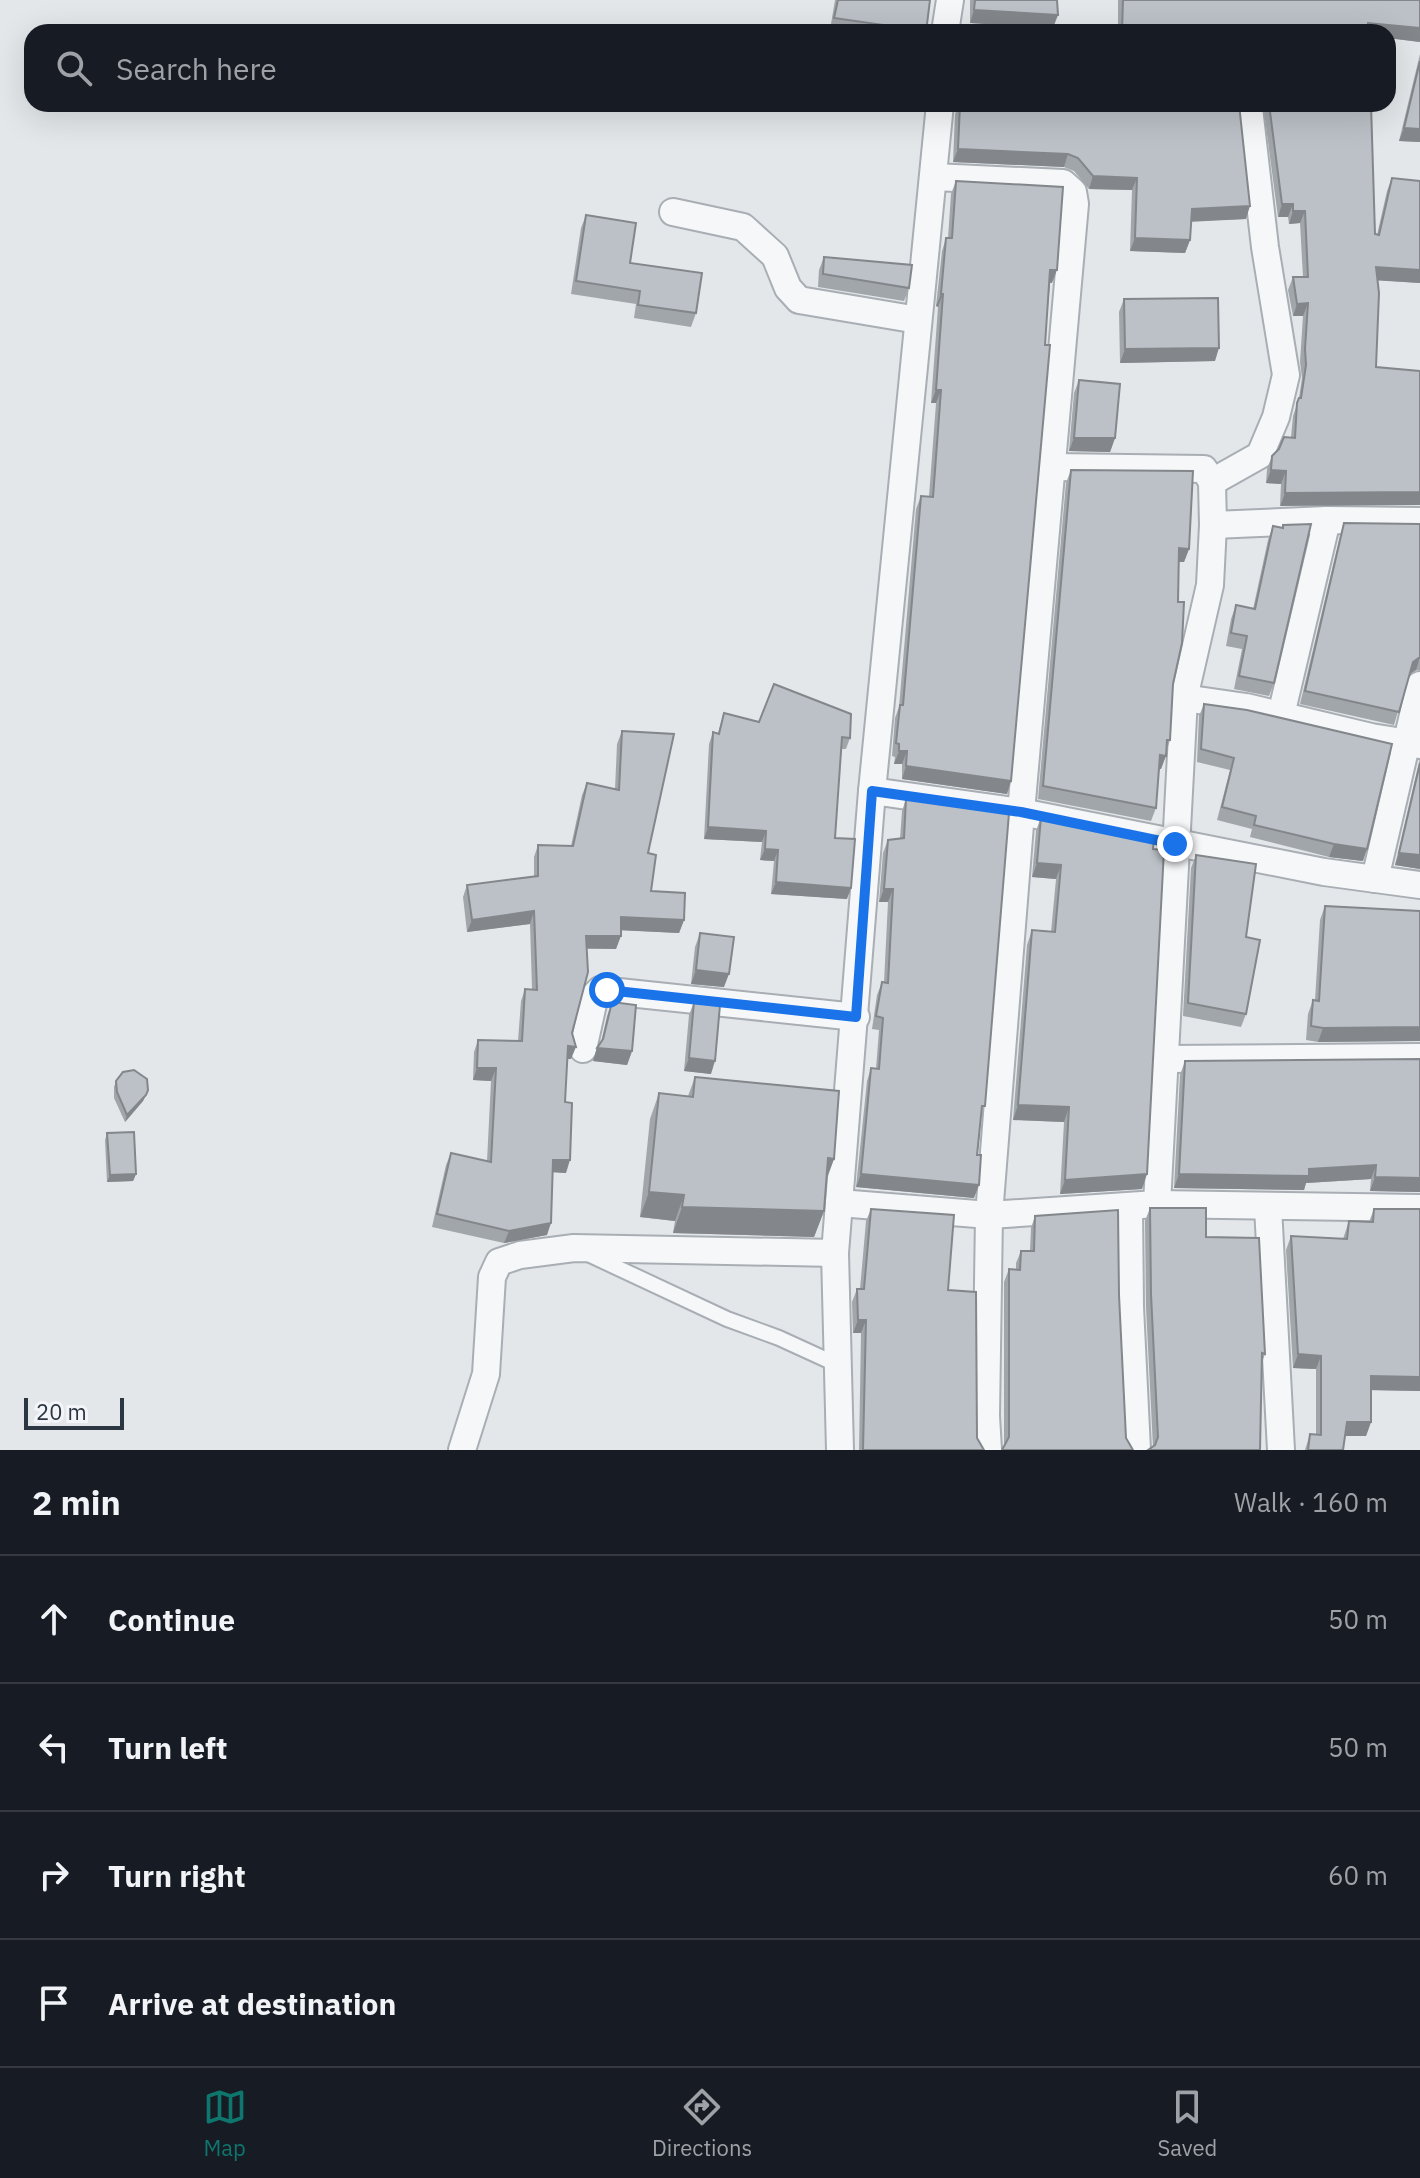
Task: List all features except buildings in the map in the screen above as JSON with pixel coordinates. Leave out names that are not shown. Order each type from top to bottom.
[{"type":"street","points":[[946,24],[950,0]]},
{"type":"street","points":[[840,1450],[835,1253],[872,791],[939,112]]},
{"type":"street","points":[[1212,482],[1260,455],[1276,417],[1286,375],[1265,247],[1249,112]]},
{"type":"street","points":[[934,177],[1063,183],[1073,192],[1075,204],[989,1215],[988,1450]]},
{"type":"street","points":[[673,212],[743,227],[775,256],[788,288],[799,300],[918,320]]},
{"type":"street","points":[[1053,467],[1204,469],[1212,482],[1210,585],[1184,698],[1157,1204]]},
{"type":"street","points":[[1213,525],[1327,520],[1420,521]]},
{"type":"street","points":[[1281,715],[1327,520]]},
{"type":"street","points":[[1375,879],[1412,743],[1420,685]]},
{"type":"street","points":[[1184,698],[1246,707],[1371,737],[1412,743]]},
{"type":"street","points":[[872,791],[1021,812],[1324,872],[1420,885]]},
{"type":"street","points":[[583,1049],[595,995],[600,990],[856,1017]]},
{"type":"street","points":[[1166,1059],[1420,1057]]},
{"type":"street","points":[[839,1203],[989,1215],[1157,1204],[1420,1208]]},
{"type":"street","points":[[1129,1207],[1137,1450]]},
{"type":"street","points":[[1268,1207],[1281,1450]]},
{"type":"street","points":[[462,1450],[486,1374],[492,1277],[499,1262],[520,1255],[574,1248],[835,1253]]},
{"type":"lane","points":[[574,1248],[727,1319],[838,1365]]},
{"type":"route","points":[[607,990],[856,1017],[872,791],[1021,812],[1175,844]]}]
